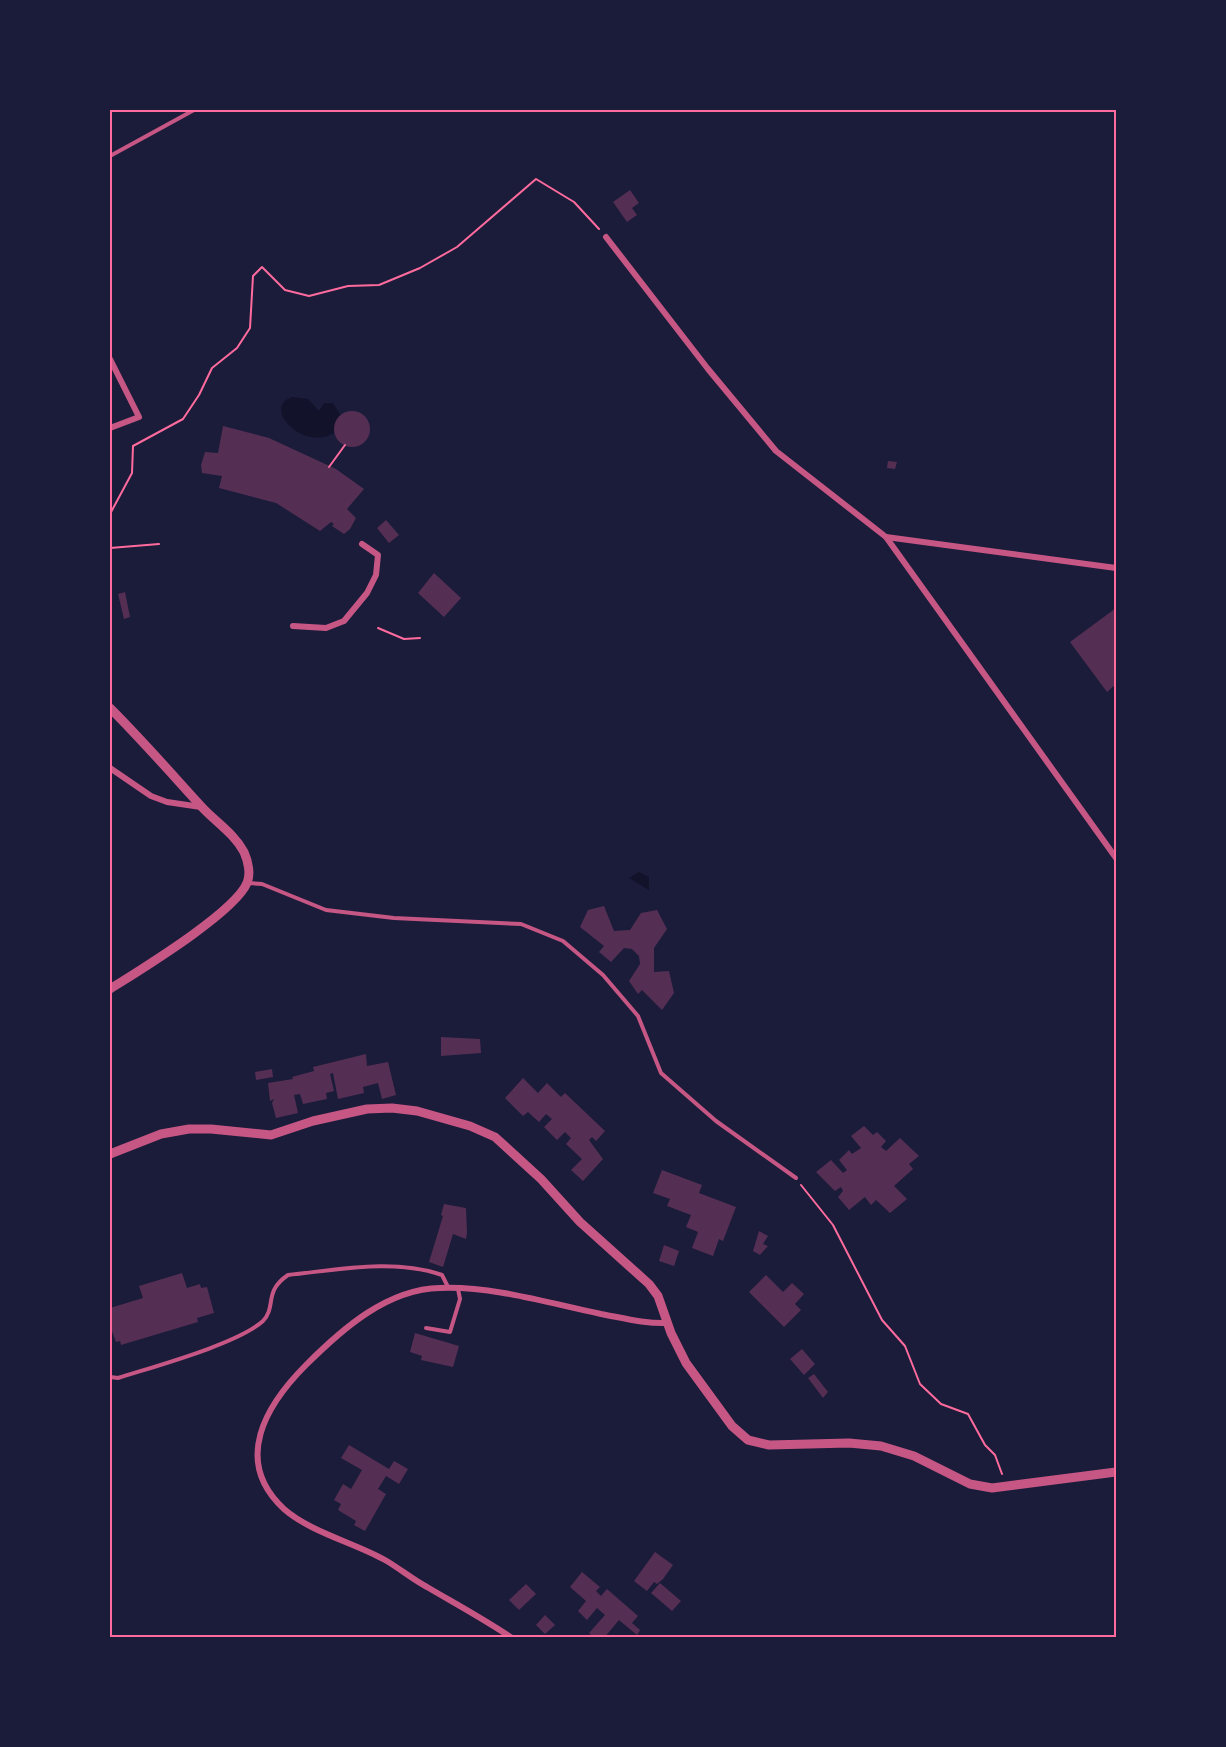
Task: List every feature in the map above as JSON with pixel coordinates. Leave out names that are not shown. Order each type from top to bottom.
[{"type":"street","points":[[606,237],[708,369],[777,451],[886,537],[1116,858]]},
{"type":"street","points":[[110,359],[139,417],[110,428]]},
{"type":"street","points":[[886,537],[1116,568]]},
{"type":"street","points":[[293,626],[326,628],[344,621],[367,592],[376,575],[378,555],[362,544]]},
{"type":"street","points":[[110,708],[162,761],[201,807],[233,837],[244,852],[248,865],[247,883],[224,910],[158,958],[110,989]]},
{"type":"street","points":[[110,768],[152,796],[167,802],[201,807]]},
{"type":"street","points":[[110,1154],[161,1134],[211,1129],[271,1135],[313,1121],[367,1109],[404,1109],[470,1126],[495,1137],[516,1154],[580,1222],[635,1270],[657,1296],[686,1363],[732,1426],[748,1440],[769,1444],[849,1443],[881,1446],[914,1456],[970,1484],[992,1488],[1116,1472]]},
{"type":"street","points":[[512,1638],[475,1613],[426,1587],[384,1560],[331,1536],[285,1509],[269,1490],[255,1457],[259,1438],[277,1399],[333,1338],[397,1297],[417,1290],[458,1288],[488,1290],[630,1320],[668,1323]]},
{"type":"lane","points":[[110,156],[194,110]]},
{"type":"lane","points":[[247,883],[262,884],[326,910],[394,918],[521,924],[563,941],[603,975],[638,1016],[661,1073],[716,1121],[796,1178]]},
{"type":"lane","points":[[110,1377],[117,1378],[189,1355],[244,1332],[263,1320],[269,1311],[270,1296],[275,1283],[288,1275],[387,1267],[428,1270],[441,1275],[448,1288]]},
{"type":"lane","points":[[426,1328],[450,1332],[460,1299],[458,1288]]},
{"type":"path","points":[[110,514],[132,473],[133,446],[183,419],[212,368],[237,348],[250,328],[253,276],[262,267],[285,290],[309,296],[348,286],[379,285],[420,268],[457,247],[536,180],[574,202],[606,237]]},
{"type":"path","points":[[329,467],[345,445]]},
{"type":"path","points":[[110,548],[159,544]]},
{"type":"path","points":[[378,628],[404,639],[420,638]]},
{"type":"path","points":[[796,1178],[833,1225],[882,1320],[905,1346],[920,1384],[941,1404],[968,1414],[985,1444],[995,1455],[1006,1486]]},
{"type":"shaded area","points":[[292,397],[308,399],[319,411],[324,403],[333,403],[341,416],[338,430],[326,436],[313,437],[301,434],[291,427],[284,419],[281,410],[284,403]]},
{"type":"shaded area","points":[[639,872],[649,877],[649,890],[629,878]]},
{"type":"building","points":[[630,190],[639,203],[632,208],[637,215],[627,222],[613,202]]},
{"type":"building","points":[[352,411],[365,416],[370,429],[365,442],[352,447],[339,442],[334,429],[339,416]]},
{"type":"building","points":[[223,426],[269,438],[336,469],[364,489],[347,509],[356,518],[350,529],[344,534],[332,526],[334,524],[331,522],[320,531],[276,503],[219,488],[222,476],[202,473],[201,465],[205,452],[218,453]]},
{"type":"building","points":[[888,461],[897,462],[895,469],[887,468]]},
{"type":"building","points":[[386,520],[399,535],[389,543],[377,528]]},
{"type":"building","points":[[434,573],[461,598],[444,617],[418,593]]},
{"type":"building","points":[[125,592],[130,617],[124,619],[118,594]]},
{"type":"building","points":[[1116,608],[1116,684],[1107,692],[1070,642]]},
{"type":"building","points":[[604,906],[614,931],[630,930],[641,913],[657,910],[667,929],[654,948],[654,972],[669,971],[674,993],[662,1010],[642,990],[638,994],[629,981],[640,964],[639,956],[632,949],[624,948],[611,962],[599,952],[604,946],[580,927],[588,910]]},
{"type":"building","points":[[441,1037],[480,1039],[481,1053],[441,1056]]},
{"type":"building","points":[[366,1054],[367,1066],[388,1062],[396,1095],[382,1099],[378,1083],[363,1087],[364,1093],[338,1099],[333,1073],[330,1074],[334,1091],[326,1093],[327,1099],[303,1104],[300,1094],[294,1095],[298,1113],[276,1118],[272,1103],[274,1099],[270,1101],[268,1083],[293,1079],[292,1077],[314,1071],[313,1067]]},
{"type":"building","points":[[272,1069],[273,1077],[256,1080],[255,1072]]},
{"type":"building","points":[[523,1078],[538,1093],[547,1083],[561,1097],[565,1093],[605,1131],[596,1141],[592,1137],[589,1140],[603,1159],[583,1181],[571,1170],[582,1159],[566,1144],[571,1138],[565,1132],[557,1140],[544,1127],[552,1119],[546,1114],[539,1122],[528,1112],[523,1116],[505,1098]]},
{"type":"building","points":[[864,1126],[873,1135],[877,1132],[886,1141],[881,1147],[886,1151],[900,1138],[919,1156],[909,1164],[913,1169],[894,1186],[907,1199],[890,1213],[876,1200],[871,1205],[865,1197],[849,1210],[838,1197],[843,1191],[841,1187],[835,1191],[816,1172],[831,1160],[843,1173],[847,1170],[839,1160],[849,1150],[852,1154],[861,1148],[851,1136]]},
{"type":"building","points":[[662,1170],[702,1185],[699,1193],[736,1207],[723,1241],[719,1239],[713,1256],[692,1248],[698,1232],[686,1227],[691,1215],[667,1206],[670,1199],[653,1193]]},
{"type":"building","points":[[444,1204],[466,1208],[467,1233],[466,1239],[453,1234],[443,1267],[429,1262],[443,1216],[441,1215]]},
{"type":"building","points":[[759,1231],[768,1236],[763,1244],[768,1246],[760,1255],[753,1251]]},
{"type":"building","points":[[664,1245],[679,1251],[674,1266],[659,1261]]},
{"type":"building","points":[[182,1273],[187,1288],[200,1284],[201,1288],[207,1287],[214,1313],[197,1318],[198,1322],[121,1345],[120,1341],[116,1342],[110,1326],[110,1308],[143,1298],[139,1286]]},
{"type":"building","points":[[766,1275],[783,1292],[792,1283],[804,1294],[795,1304],[801,1310],[784,1327],[749,1292]]},
{"type":"building","points":[[415,1333],[459,1346],[453,1367],[421,1360],[422,1356],[410,1352]]},
{"type":"building","points":[[802,1349],[815,1364],[804,1375],[790,1359]]},
{"type":"building","points":[[814,1374],[828,1392],[823,1398],[808,1378]]},
{"type":"building","points":[[349,1445],[389,1469],[394,1461],[408,1469],[399,1484],[386,1476],[378,1489],[386,1494],[365,1531],[354,1525],[356,1521],[338,1510],[341,1504],[334,1500],[343,1484],[351,1489],[362,1470],[341,1458]]},
{"type":"building","points":[[655,1552],[673,1565],[663,1579],[657,1584],[654,1582],[647,1591],[634,1581]]},
{"type":"building","points":[[582,1572],[600,1587],[596,1591],[601,1596],[607,1589],[638,1616],[632,1623],[640,1630],[637,1635],[619,1620],[604,1638],[594,1638],[589,1633],[605,1615],[597,1608],[587,1620],[578,1611],[586,1601],[570,1587]]},
{"type":"building","points":[[660,1583],[681,1601],[672,1611],[651,1593]]},
{"type":"building","points":[[526,1584],[536,1594],[519,1610],[509,1600]]},
{"type":"building","points":[[545,1615],[555,1625],[545,1634],[536,1625]]}]
